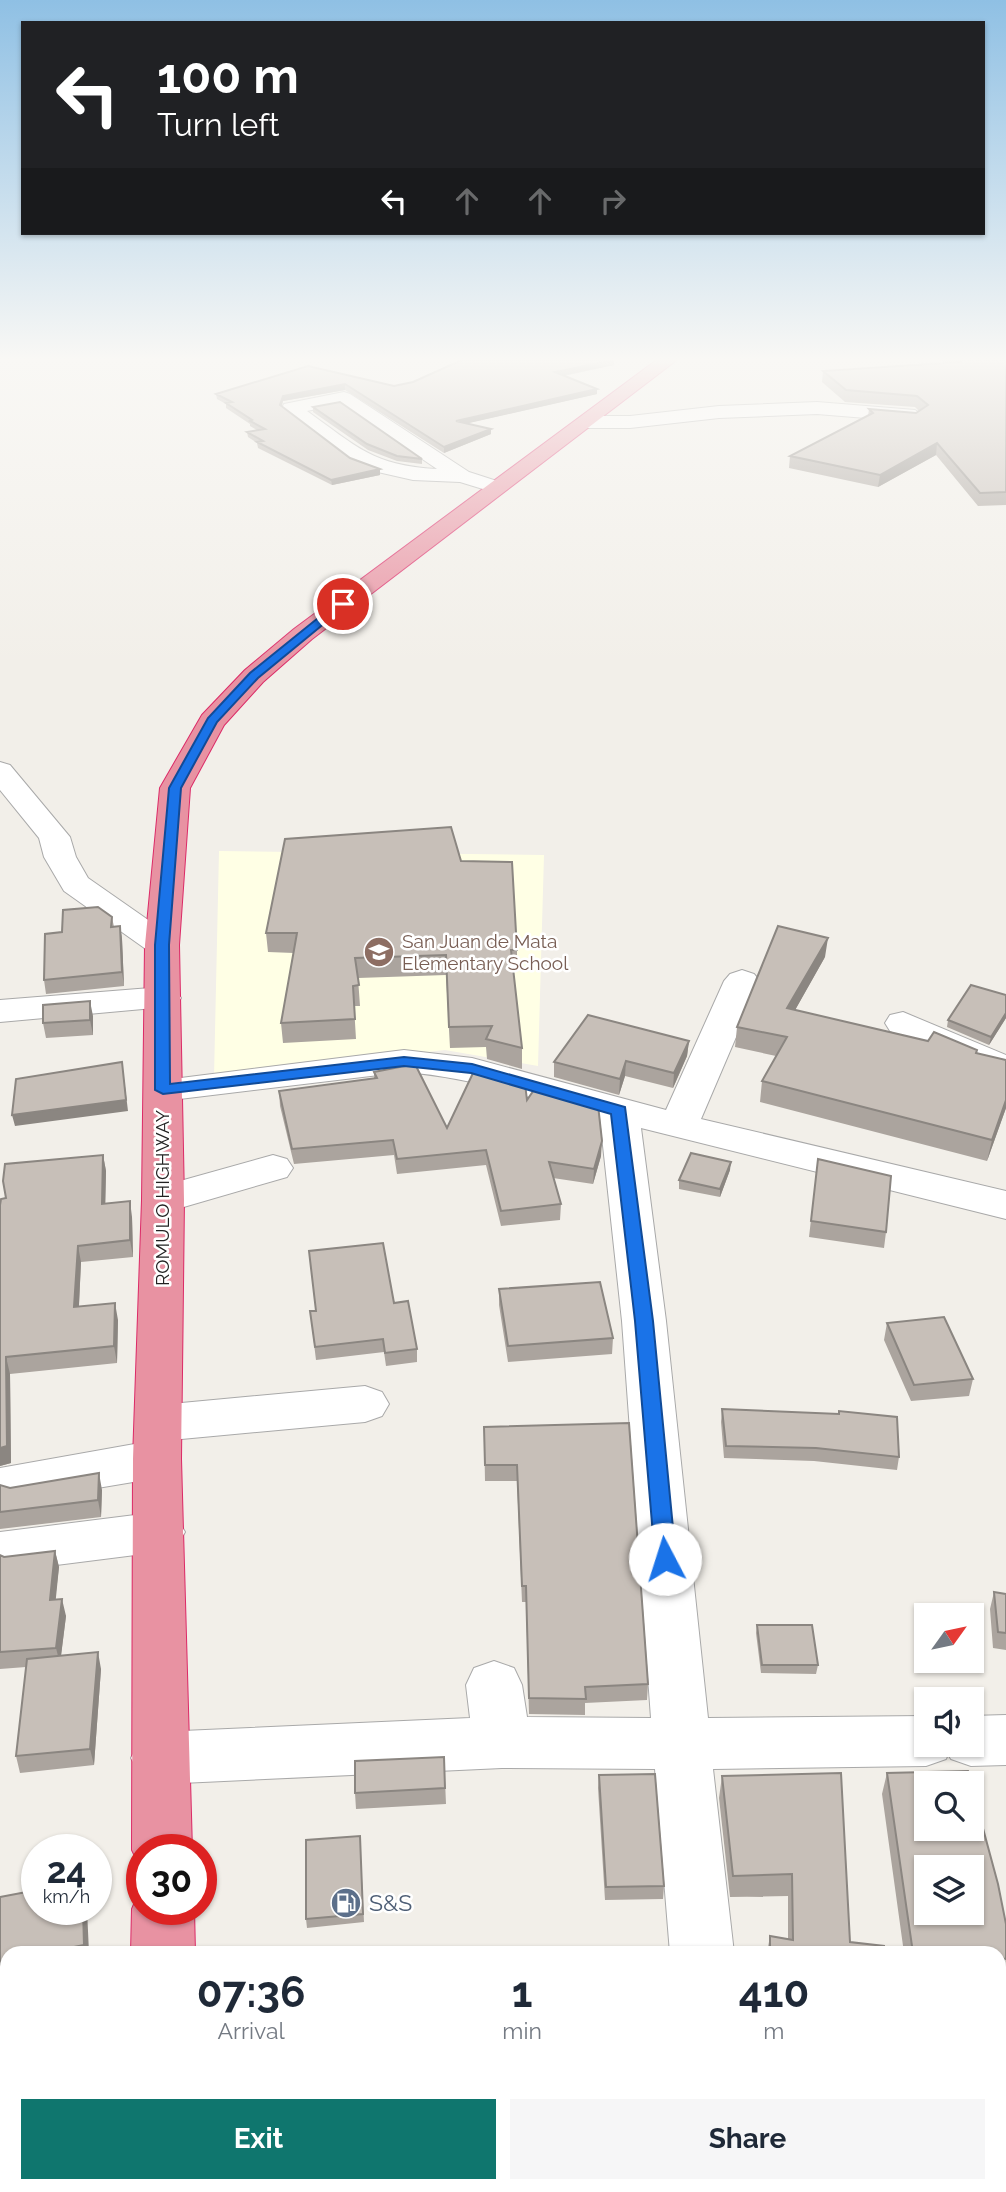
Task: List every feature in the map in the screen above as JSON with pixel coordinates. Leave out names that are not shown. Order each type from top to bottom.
[{"type":"highway","name":"ROMULO HIGHWAY","points":[[162,1834],[159,1441],[163,1200],[162,945],[175,788],[212,721],[254,676],[479,482],[516,461]]},
{"type":"highway","points":[[163,1925],[163,1946]]},
{"type":"street","points":[[367,461],[394,472],[479,482]]},
{"type":"street","points":[[436,461],[479,482]]},
{"type":"street","points":[[394,472],[440,464]]},
{"type":"street","points":[[0,771],[54,836],[60,857],[75,884],[162,945]]},
{"type":"street","points":[[679,1125],[742,981]]},
{"type":"street","points":[[0,1011],[163,998]]},
{"type":"street","points":[[903,1023],[1006,1069]]},
{"type":"street","points":[[163,1090],[404,1061],[472,1069],[619,1111],[1006,1205]]},
{"type":"street","points":[[619,1111],[644,1321],[701,1946]]},
{"type":"street","points":[[163,1200],[272,1168]]},
{"type":"street","points":[[14,1483],[159,1441],[365,1404]]},
{"type":"street","points":[[9,1550],[159,1532]]},
{"type":"street","points":[[494,1685],[502,1742]]},
{"type":"street","points":[[984,1741],[1006,1740]]},
{"type":"street","points":[[160,1758],[502,1742],[682,1744],[914,1741]]},
{"type":"shaded area","name":"San Juan de Mata Elementary School","points":[[219,851],[544,855],[538,1066],[445,1050],[214,1077]]},
{"type":"building","points":[[295,461],[359,461],[380,469],[331,480]]},
{"type":"building","points":[[815,461],[904,461],[880,475]]},
{"type":"building","points":[[953,461],[1006,461],[1006,492],[980,493]]},
{"type":"building","points":[[451,827],[461,861],[512,862],[517,950],[511,950],[522,1048],[486,1039],[492,1026],[449,1027],[446,955],[355,958],[359,985],[353,986],[355,1019],[281,1023],[297,933],[266,933],[285,839]]},
{"type":"building","points":[[98,907],[112,917],[111,927],[120,926],[122,972],[44,980],[45,934],[62,932],[63,910]]},
{"type":"building","points":[[778,926],[828,938],[787,1008],[928,1041],[934,1032],[977,1050],[976,1053],[1006,1060],[1006,1100],[992,1140],[762,1081],[787,1037],[737,1027]]},
{"type":"building","points":[[971,985],[1006,995],[1006,1013],[991,1037],[948,1020]]},
{"type":"building","points":[[90,1001],[90,1020],[43,1023],[43,1005]]},
{"type":"building","points":[[588,1015],[689,1041],[674,1073],[626,1061],[620,1079],[554,1062]]},
{"type":"building","points":[[122,1062],[126,1100],[12,1115],[16,1079]]},
{"type":"building","points":[[415,1064],[447,1128],[474,1071],[525,1084],[527,1100],[536,1087],[598,1105],[602,1141],[594,1169],[549,1162],[561,1204],[501,1211],[486,1150],[397,1159],[393,1140],[292,1149],[279,1091],[377,1078],[374,1072]]},
{"type":"building","points":[[691,1153],[731,1162],[720,1189],[679,1180]]},
{"type":"building","points":[[103,1155],[102,1204],[130,1201],[130,1240],[78,1246],[74,1307],[115,1303],[114,1346],[6,1357],[7,1446],[0,1448],[0,1205],[1,1199],[6,1198],[3,1181],[5,1164]]},
{"type":"building","points":[[818,1159],[891,1176],[886,1232],[811,1221]]},
{"type":"building","points":[[383,1243],[394,1303],[408,1301],[417,1349],[385,1353],[383,1339],[315,1347],[310,1311],[316,1311],[309,1251]]},
{"type":"building","points":[[600,1282],[613,1338],[508,1346],[499,1289]]},
{"type":"building","points":[[944,1317],[973,1379],[914,1385],[887,1323]]},
{"type":"building","points":[[722,1409],[839,1414],[839,1411],[897,1417],[899,1457],[816,1448],[726,1446]]},
{"type":"building","points":[[629,1423],[648,1684],[585,1687],[586,1699],[529,1698],[526,1586],[522,1586],[517,1465],[485,1465],[484,1427]]},
{"type":"building","points":[[99,1473],[98,1500],[0,1512],[0,1485],[10,1488]]},
{"type":"building","points":[[55,1551],[50,1600],[62,1599],[56,1648],[0,1652],[0,1555],[4,1557]]},
{"type":"building","points":[[994,1592],[1006,1594],[1006,1633],[998,1632]]},
{"type":"building","points":[[757,1625],[812,1625],[818,1665],[762,1665]]},
{"type":"building","points":[[98,1652],[90,1749],[16,1756],[27,1659]]},
{"type":"building","points":[[444,1757],[445,1788],[355,1793],[355,1761]]},
{"type":"building","points":[[914,1772],[914,1841],[984,1841],[984,1832],[1006,1924],[1006,1946],[912,1946],[887,1773]]},
{"type":"building","points":[[841,1773],[850,1942],[884,1946],[770,1946],[770,1936],[793,1940],[792,1874],[733,1876],[722,1776]]},
{"type":"building","points":[[655,1774],[664,1886],[606,1887],[599,1775]]},
{"type":"building","points":[[360,1836],[363,1914],[306,1919],[306,1840]]},
{"type":"building","points":[[21,1893],[21,1925],[83,1925],[84,1945],[0,1946],[0,1897]]},
{"type":"place","name":"San Juan de Mata Elementary School","points":[[379,952]]},
{"type":"place","name":"S&S","points":[[346,1903]]},
{"type":"route","points":[[343,604],[254,676],[212,721],[175,788],[162,945],[163,1090],[404,1061],[472,1069],[619,1111],[644,1321],[665,1559]]}]
